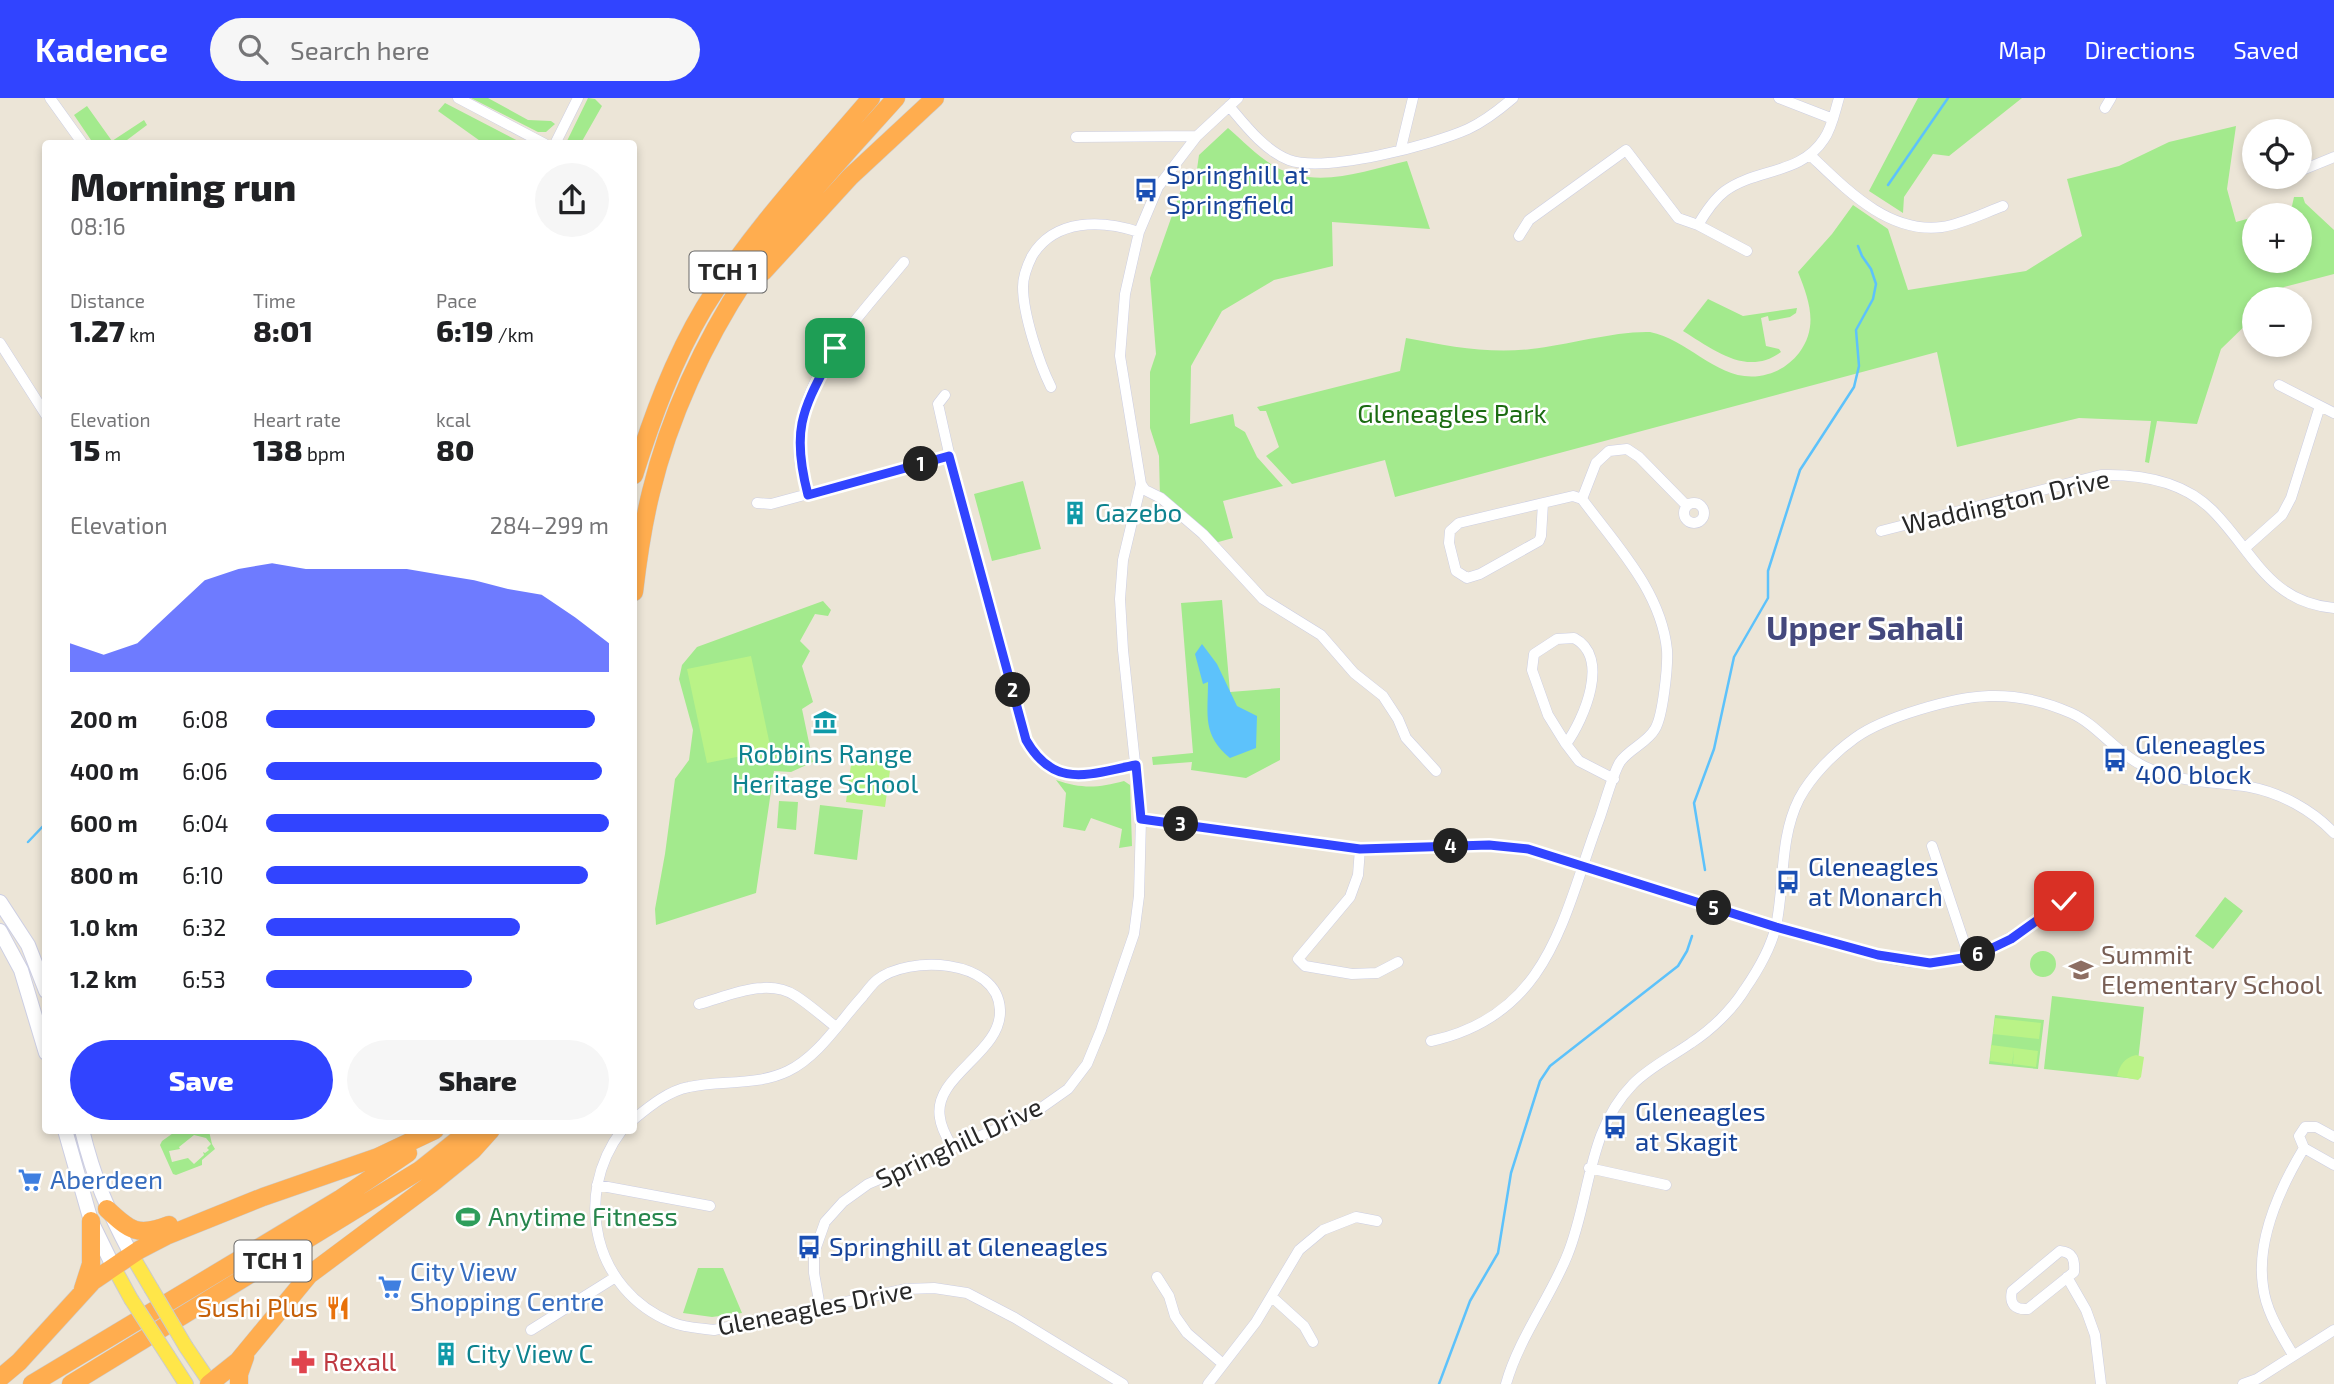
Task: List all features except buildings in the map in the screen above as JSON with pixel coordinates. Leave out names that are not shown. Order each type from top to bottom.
[{"type":"highway","name":"TCH 1","points":[[637,466],[662,392],[704,308],[760,228],[871,98]]},
{"type":"highway","name":"TCH 1","points":[[637,574],[651,491],[665,446],[682,401],[722,321],[745,280],[774,240],[896,98]]},
{"type":"highway","points":[[722,321],[850,177],[935,98]]},
{"type":"highway","points":[[0,1378],[19,1362],[93,1281],[131,1254],[166,1236],[263,1197],[378,1157],[427,1134]]},
{"type":"highway","name":"TCH 1","points":[[32,1384],[340,1199],[435,1134]]},
{"type":"highway","name":"TCH 1","points":[[71,1384],[420,1170],[465,1134]]},
{"type":"highway","points":[[210,1384],[226,1372],[249,1347],[309,1275],[431,1184],[473,1150],[487,1134]]},
{"type":"highway","points":[[107,1209],[135,1231],[152,1232],[205,1212],[263,1197]]},
{"type":"highway","points":[[80,1296],[91,1264],[91,1221]]},
{"type":"highway","points":[[239,1384],[239,1374],[249,1347]]},
{"type":"highway","points":[[25,1384],[55,1369]]},
{"type":"main road","points":[[0,902],[28,944],[42,981]]},
{"type":"main road","points":[[0,931],[21,970],[42,1040]]},
{"type":"main road","points":[[66,1134],[91,1221],[131,1299],[186,1384]]},
{"type":"main road","points":[[83,1134],[107,1209],[151,1288],[210,1384]]},
{"type":"street","points":[[50,98],[80,140]]},
{"type":"street","points":[[458,98],[537,140]]},
{"type":"street","points":[[557,140],[578,98]]},
{"type":"street","name":"Springhill Drive","points":[[820,1307],[814,1273],[814,1253],[825,1222],[843,1202],[868,1184],[1034,1113],[1068,1088],[1087,1064],[1134,934],[1139,896],[1141,819],[1120,599],[1123,560],[1141,484],[1120,356],[1125,294],[1139,232],[1158,187],[1196,136],[1238,98]]},
{"type":"street","points":[[1401,148],[1413,98]]},
{"type":"street","points":[[1229,106],[1267,146],[1288,159],[1311,164],[1336,163],[1443,139],[1471,128],[1513,98]]},
{"type":"street","points":[[1779,98],[1833,118]]},
{"type":"street","points":[[1698,225],[1710,206],[1725,190],[1792,166],[1810,155],[1825,139],[1839,98]]},
{"type":"street","points":[[2105,108],[2111,98]]},
{"type":"street","points":[[1076,137],[1196,136]]},
{"type":"street","points":[[1520,236],[1529,220],[1626,150],[1678,218],[1698,225],[1747,251]]},
{"type":"street","points":[[1810,155],[1850,193],[1890,219],[1922,228],[1945,227],[2003,206]]},
{"type":"street","points":[[2312,166],[2334,157]]},
{"type":"street","points":[[1051,387],[1042,369],[1024,305],[1023,286],[1027,266],[1038,246],[1062,229],[1087,223],[1116,224],[1139,232]]},
{"type":"street","points":[[808,495],[800,463],[799,434],[805,406],[835,348],[854,320],[904,262]]},
{"type":"street","points":[[0,343],[42,409]]},
{"type":"street","points":[[2279,385],[2334,413]]},
{"type":"street","points":[[945,395],[937,404],[949,456],[1026,740],[1033,753],[1043,762],[1078,776],[1090,776],[1136,765]]},
{"type":"street","points":[[2245,548],[2282,514],[2291,498],[2320,406]]},
{"type":"street","points":[[1582,499],[1596,463],[1609,450],[1627,449],[1639,457],[1687,506]]},
{"type":"street","points":[[757,503],[771,504],[808,495],[949,456]]},
{"type":"street","name":"Waddington Drive","points":[[1881,531],[2101,475],[2131,475],[2162,481],[2195,498],[2210,508],[2268,578],[2290,596],[2313,606],[2334,608]]},
{"type":"street","points":[[1141,484],[1145,490],[1161,498],[1203,534],[1263,599],[1321,635],[1354,673],[1383,696],[1398,719],[1406,738],[1436,771]]},
{"type":"street","points":[[1431,1041],[1456,1036],[1492,1017],[1518,996],[1542,967],[1557,940],[1620,761],[1656,729],[1667,678],[1665,639],[1650,593],[1582,499],[1573,496],[1543,503],[1459,523],[1450,531],[1449,543],[1456,571],[1467,578],[1480,574],[1539,541],[1543,503]]},
{"type":"street","points":[[1566,744],[1574,733],[1593,685],[1588,648],[1574,638],[1557,639],[1535,654],[1532,670],[1548,715],[1566,744],[1579,761],[1614,779]]},
{"type":"street","points":[[1506,1384],[1517,1351],[1567,1258],[1589,1168],[1612,1111],[1632,1084],[1659,1062],[1692,1043],[1721,1018],[1743,993],[1763,960],[1776,927],[1786,839],[1799,799],[1823,766],[1857,737],[1895,718],[1951,701],[1990,696],[2030,700],[2073,714],[2137,763],[2168,777],[2254,788],[2275,794],[2315,816],[2334,832]]},
{"type":"street","points":[[1141,819],[1360,849],[1489,845],[1528,849],[1776,927],[1896,959],[1930,963],[1969,957],[2011,939],[2062,903],[2074,890],[2078,880]]},
{"type":"street","points":[[1932,846],[1969,957]]},
{"type":"street","points":[[1360,849],[1358,875],[1350,897],[1298,959],[1305,966],[1352,974],[1377,973],[1398,962]]},
{"type":"street","points":[[637,1117],[656,1101],[687,1087],[763,1080],[789,1071],[816,1051],[877,980],[902,966],[930,965],[960,968],[975,974],[990,985],[1000,1010],[998,1026],[988,1043],[945,1092],[940,1105],[939,1117],[952,1147]]},
{"type":"street","points":[[699,1004],[764,987],[778,988],[795,995],[836,1027]]},
{"type":"street","points":[[2334,1137],[2316,1126],[2305,1127],[2299,1136],[2304,1148],[2334,1165]]},
{"type":"street","name":"Gleneagles Drive","points":[[619,1134],[609,1148],[597,1185],[594,1219],[602,1250],[614,1278],[643,1307],[672,1322],[685,1327],[713,1330],[906,1289],[934,1288],[967,1293],[1015,1318],[1123,1384]]},
{"type":"street","points":[[2293,1355],[2269,1309],[2261,1264],[2267,1232],[2276,1206],[2304,1148]]},
{"type":"street","points":[[1589,1168],[1666,1185]]},
{"type":"street","points":[[597,1185],[710,1206]]},
{"type":"street","points":[[1208,1384],[1272,1297],[1299,1250],[1323,1230],[1356,1217],[1377,1221]]},
{"type":"street","points":[[2060,1251],[2072,1256],[2075,1262],[2074,1272],[2067,1278],[2028,1309],[2020,1310],[2013,1306],[2012,1291],[2060,1251]]},
{"type":"street","points":[[1157,1277],[1169,1296],[1175,1316],[1187,1333],[1223,1364]]},
{"type":"street","points":[[531,1329],[614,1278]]},
{"type":"street","points":[[2067,1278],[2087,1310],[2095,1335],[2101,1384]]},
{"type":"street","points":[[1272,1297],[1304,1326],[1313,1342]]},
{"type":"street","points":[[2243,1384],[2257,1379],[2334,1330]]},
{"type":"green space","points":[[471,98],[488,98],[528,120],[551,121],[555,124],[546,132],[538,132]]},
{"type":"green space","points":[[588,98],[595,99],[602,106],[583,140],[567,140]]},
{"type":"green space","points":[[1918,98],[2022,98],[1949,156],[1933,154],[1904,197],[1903,213],[1869,191]]},
{"type":"green space","points":[[445,103],[516,140],[479,140],[438,111]]},
{"type":"green space","points":[[87,106],[111,140],[91,140],[74,115]]},
{"type":"green space","points":[[144,120],[147,125],[127,140],[114,140]]},
{"type":"green space","name":"Gleneagles Park","points":[[2236,126],[2227,189],[2236,222],[2242,220],[2242,273],[2312,273],[2312,210],[2334,230],[2334,274],[2284,287],[2242,287],[2242,329],[2221,349],[2197,424],[2157,421],[2149,463],[2145,462],[2151,421],[2079,418],[1957,447],[1937,352],[1395,497],[1385,460],[1292,484],[1266,456],[1279,447],[1266,411],[1260,411],[1257,407],[1400,371],[1406,338],[1499,351],[1650,332],[1680,344],[1722,369],[1736,374],[1751,377],[1772,373],[1796,357],[1809,333],[1810,313],[1798,272],[1832,234],[1853,205],[1888,229],[1908,290],[2026,271],[2082,236],[2067,179],[2119,166],[2169,142]]},
{"type":"green space","points":[[1228,128],[1274,166],[1306,177],[1340,176],[1407,161],[1430,229],[1332,222],[1333,266],[1274,280],[1222,311],[1191,366],[1190,424],[1233,414],[1235,426],[1245,432],[1257,457],[1283,486],[1223,501],[1233,538],[1211,544],[1160,498],[1159,456],[1150,428],[1150,372],[1156,354],[1150,278],[1182,187],[1196,176],[1199,155]]},
{"type":"green space","points":[[2294,197],[2303,197],[2305,203],[2293,203]]},
{"type":"green space","points":[[1708,299],[1743,316],[1797,308],[1796,313],[1790,317],[1769,321],[1768,316],[1761,318],[1766,346],[1781,352],[1756,362],[1743,361],[1719,353],[1683,331]]},
{"type":"green space","points":[[1023,481],[1041,549],[992,561],[974,494]]},
{"type":"green space","points":[[1222,600],[1230,692],[1280,688],[1280,760],[1246,778],[1191,770],[1192,762],[1153,765],[1152,757],[1193,753],[1181,603]]},
{"type":"green space","points":[[823,601],[831,610],[828,616],[815,614],[800,641],[810,651],[802,666],[813,702],[802,709],[813,762],[791,772],[774,771],[756,893],[656,925],[655,909],[675,779],[689,760],[693,730],[679,679],[682,665],[697,647]]},
{"type":"green space","points":[[751,656],[771,750],[707,763],[687,669]]},
{"type":"green space","points":[[852,757],[891,763],[885,807],[846,802]]},
{"type":"green space","points":[[1056,780],[1082,786],[1124,781],[1130,785],[1132,846],[1119,848],[1122,829],[1091,818],[1085,831],[1063,827],[1066,793]]},
{"type":"green space","points":[[779,801],[798,802],[796,830],[777,828]]},
{"type":"green space","points":[[820,805],[863,810],[857,860],[814,854]]},
{"type":"green space","points":[[2225,897],[2243,911],[2213,949],[2195,936]]},
{"type":"green space","points":[[2043,951],[2052,955],[2056,964],[2052,973],[2043,977],[2034,973],[2030,964],[2034,955]]},
{"type":"green space","points":[[2052,996],[2144,1007],[2136,1079],[2044,1069]]},
{"type":"green space","points":[[1995,1015],[2044,1020],[2038,1069],[1989,1064]]},
{"type":"green space","points":[[1995,1018],[2041,1023],[2039,1039],[1993,1034]]},
{"type":"green space","points":[[1991,1045],[2038,1051],[2036,1067],[2013,1064],[2014,1050],[2012,1064],[1990,1061]]},
{"type":"green space","points":[[2136,1055],[2144,1057],[2141,1077],[2138,1080],[2117,1076],[2123,1062]]},
{"type":"green space","points":[[172,1134],[210,1134],[215,1149],[202,1160],[202,1165],[176,1175],[173,1174],[160,1145]],"holes":[[[194,1135],[206,1138],[211,1144],[207,1148],[209,1150],[203,1152],[204,1155],[194,1164],[188,1158],[172,1162],[169,1151],[180,1149],[179,1147]]]},
{"type":"green space","points":[[698,1268],[723,1268],[742,1313],[712,1317],[683,1313]]},
{"type":"water","points":[[1202,644],[1217,664],[1237,706],[1257,716],[1256,748],[1230,758],[1211,733],[1208,682],[1203,684],[1195,654]]},
{"type":"waterway","points":[[1888,185],[1948,98]]},
{"type":"waterway","points":[[1705,870],[1694,803],[1714,749],[1734,657],[1768,598],[1768,571],[1800,470],[1854,387],[1859,366],[1856,330],[1873,299],[1876,284],[1858,246]]},
{"type":"waterway","points":[[28,842],[42,827]]},
{"type":"waterway","points":[[1439,1384],[1470,1301],[1498,1253],[1511,1173],[1540,1081],[1550,1066],[1678,966],[1692,936]]},
{"type":"place","name":"Springhill at Springfield","points":[[1146,190]]},
{"type":"place","name":"Gazebo","points":[[1075,513]]},
{"type":"place","name":"Robbins Range Heritage School","points":[[825,722]]},
{"type":"place","name":"Gleneagles 400 block","points":[[2115,760]]},
{"type":"place","name":"Gleneagles at Monarch","points":[[1788,882]]},
{"type":"place","name":"Summit Elementary School","points":[[2081,970]]},
{"type":"place","name":"Gleneagles at Skagit","points":[[1615,1127]]},
{"type":"place","name":"Aberdeen","points":[[30,1180]]},
{"type":"place","name":"Anytime Fitness","points":[[468,1217]]},
{"type":"place","name":"Springhill at Gleneagles","points":[[809,1247]]},
{"type":"place","name":"City View Shopping Centre","points":[[390,1287]]},
{"type":"place","name":"Sushi Plus","points":[[338,1308]]},
{"type":"place","name":"City View C","points":[[446,1354]]},
{"type":"place","name":"Rexall","points":[[303,1362]]},
{"type":"district","name":"Upper Sahali","points":[[1865,628]]},
{"type":"route","points":[[835,348],[805,406],[799,434],[800,463],[808,495],[949,456],[1026,740],[1033,753],[1043,762],[1078,776],[1090,776],[1136,765],[1141,819],[1360,849],[1489,845],[1528,849],[1776,927],[1878,955],[1930,963],[1969,957],[1986,951],[2011,939],[2064,901]]}]
